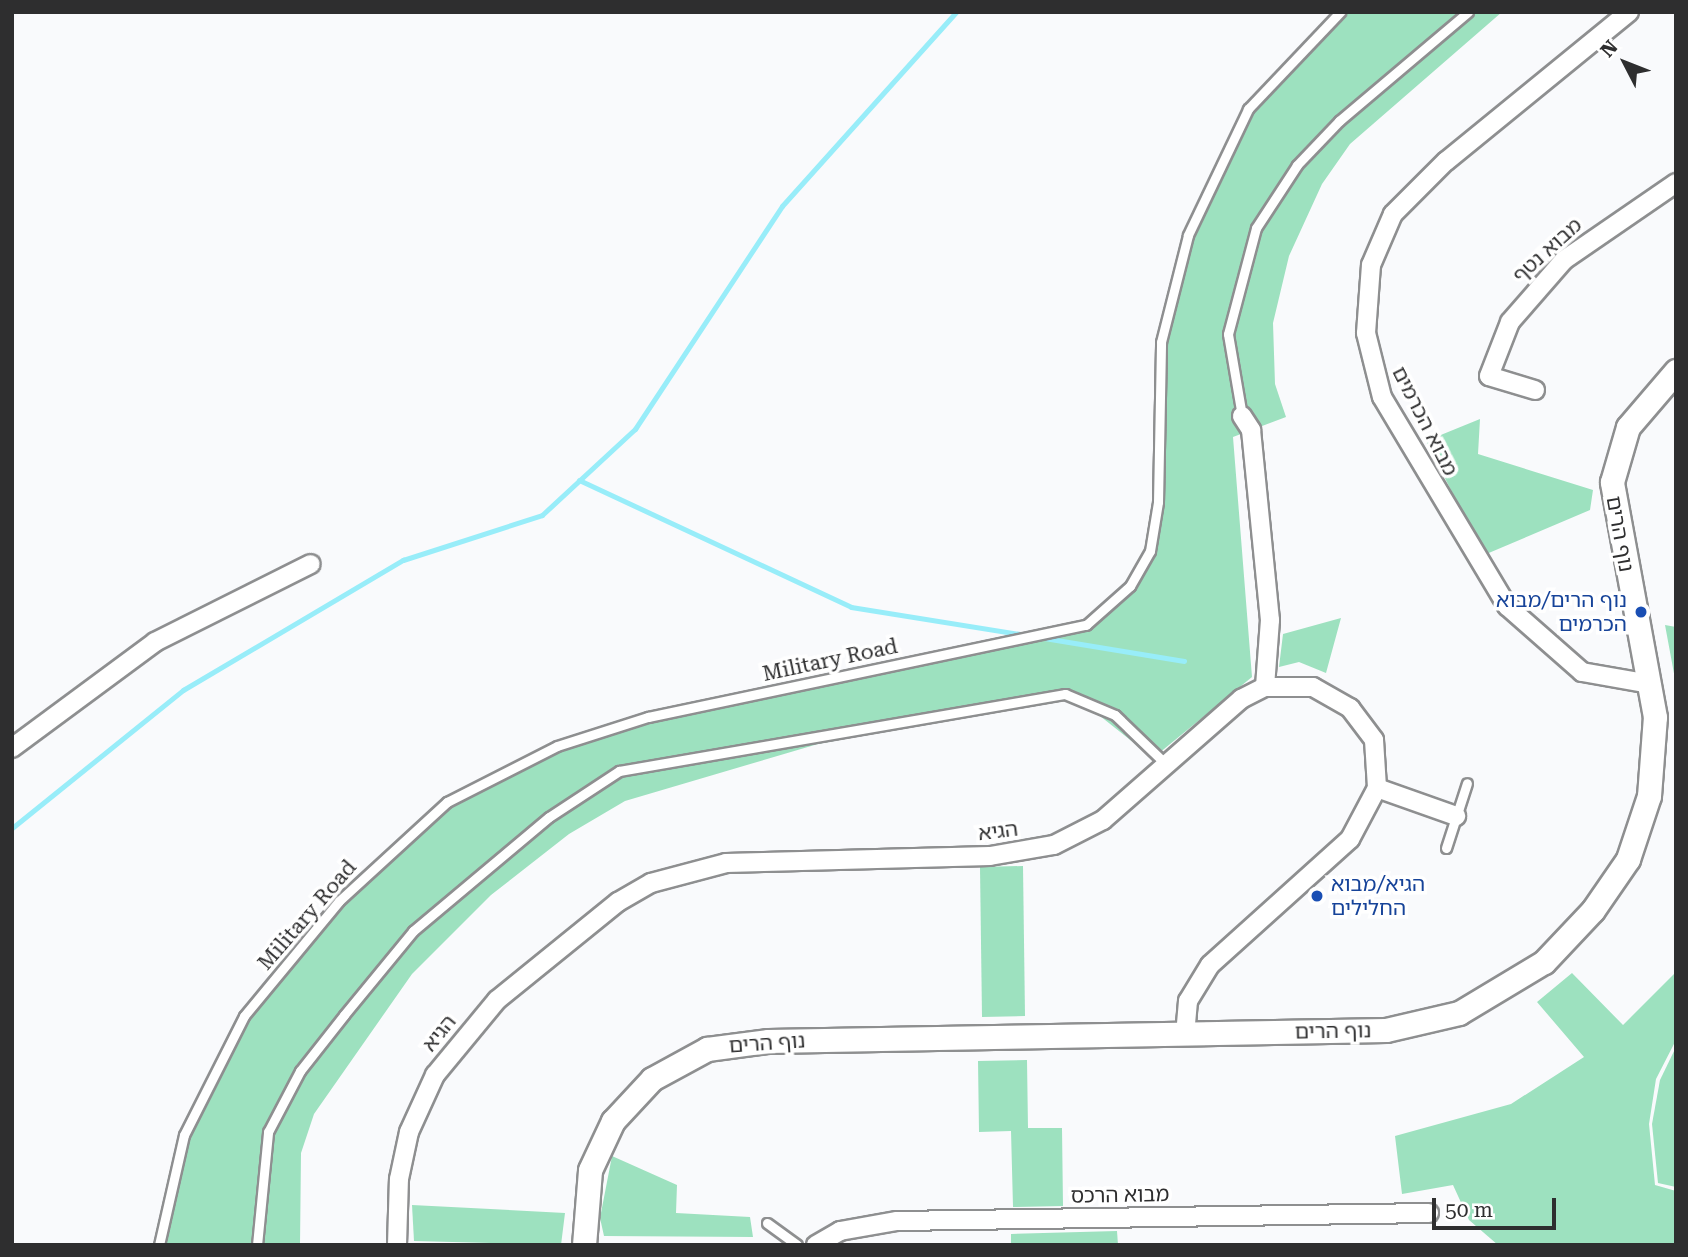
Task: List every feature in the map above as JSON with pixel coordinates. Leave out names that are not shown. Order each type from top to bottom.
[{"type":"street","name":"מבוא הכרמים","points":[[1629,12],[1446,161],[1393,214],[1371,265],[1366,333],[1382,397],[1507,606],[1582,673],[1651,684]]},
{"type":"street","name":"מבוא נטף","points":[[1535,390],[1489,376],[1510,322],[1564,260],[1676,183]]},
{"type":"street","name":"נוף הרים","points":[[584,1245],[590,1170],[613,1121],[652,1079],[707,1049],[768,1041],[1350,1032],[1426,1024],[1488,999],[1534,969],[1578,927],[1628,859],[1654,760],[1651,684],[1612,482],[1628,427],[1676,372]]},
{"type":"street","points":[[1185,1034],[1188,1001],[1210,965],[1350,839],[1377,788],[1374,740],[1350,708],[1313,687],[1265,687],[1270,620],[1251,430],[1242,416]]},
{"type":"street","points":[[12,748],[155,642],[310,564]]},
{"type":"street","name":"הגיא","points":[[396,1244],[399,1179],[409,1132],[435,1075],[497,1000],[618,902],[652,883],[726,863],[978,857],[1054,845],[1103,820],[1241,699],[1265,687]]},
{"type":"street","points":[[1377,788],[1456,816]]},
{"type":"street","name":"מבוא הרכס","points":[[816,1245],[840,1231],[897,1221],[1429,1213]]},
{"type":"lane","name":"Military Road","points":[[159,1245],[184,1135],[244,1016],[340,901],[447,802],[545,751],[648,717],[1036,639],[1086,625],[1107,610],[1150,551],[1158,502],[1161,342],[1188,235],[1248,109],[1340,12]]},
{"type":"lane","points":[[1242,416],[1228,334],[1256,228],[1297,165],[1339,121],[1468,12]]},
{"type":"lane","points":[[257,1245],[268,1132],[289,1089],[336,1024],[413,931],[549,817],[619,771],[1065,694],[1115,715],[1167,765]]},
{"type":"lane","points":[[1446,848],[1467,783]]},
{"type":"lane","points":[[767,1223],[797,1245]]},
{"type":"green space","points":[[1346,12],[1502,12],[1350,144],[1322,184],[1289,256],[1273,323],[1275,384],[1286,417],[1233,437],[1252,677],[1153,758],[1095,712],[1062,699],[818,744],[625,801],[569,834],[491,895],[412,974],[314,1114],[301,1153],[300,1245],[163,1245],[188,1137],[247,1018],[342,903],[449,805],[559,750],[649,720],[1088,629],[1133,589],[1154,552],[1165,343],[1191,236],[1252,111]]},
{"type":"green space","points":[[1480,419],[1478,454],[1593,490],[1590,510],[1484,555],[1426,441]]},
{"type":"green space","points":[[1341,618],[1326,673],[1299,662],[1279,667],[1283,634]]},
{"type":"green space","points":[[1665,625],[1676,627],[1676,686],[1675,679]]},
{"type":"green space","points":[[1023,866],[1025,1016],[982,1017],[980,867]]},
{"type":"green space","points":[[1676,972],[1676,1040],[1656,1079],[1649,1124],[1655,1185],[1676,1191],[1676,1245],[1498,1245],[1469,1220],[1453,1185],[1402,1194],[1395,1136],[1511,1104],[1584,1057],[1537,1002],[1572,973],[1623,1025]]},
{"type":"green space","points":[[1676,1047],[1676,1187],[1658,1183],[1652,1124],[1660,1080]]},
{"type":"green space","points":[[1027,1060],[1028,1128],[1062,1128],[1063,1206],[1013,1207],[1011,1131],[979,1132],[978,1061]]},
{"type":"green space","points":[[612,1156],[677,1185],[676,1213],[750,1217],[753,1237],[604,1236],[600,1218]]},
{"type":"green space","points":[[412,1205],[565,1213],[561,1245],[414,1241]]},
{"type":"green space","points":[[1117,1231],[1118,1245],[1011,1245],[1011,1234]]},
{"type":"waterway","points":[[12,828],[183,690],[403,560],[542,515],[635,429],[782,206],[956,12]]},
{"type":"waterway","points":[[579,480],[851,607],[1025,635]]},
{"type":"waterway","points":[[1038,637],[1184,661]]},
{"type":"place","name":"נוף הרים/מבוא הכרמים","points":[[1641,612]]},
{"type":"place","name":"הגיא/מבוא החלילים","points":[[1317,896]]}]
